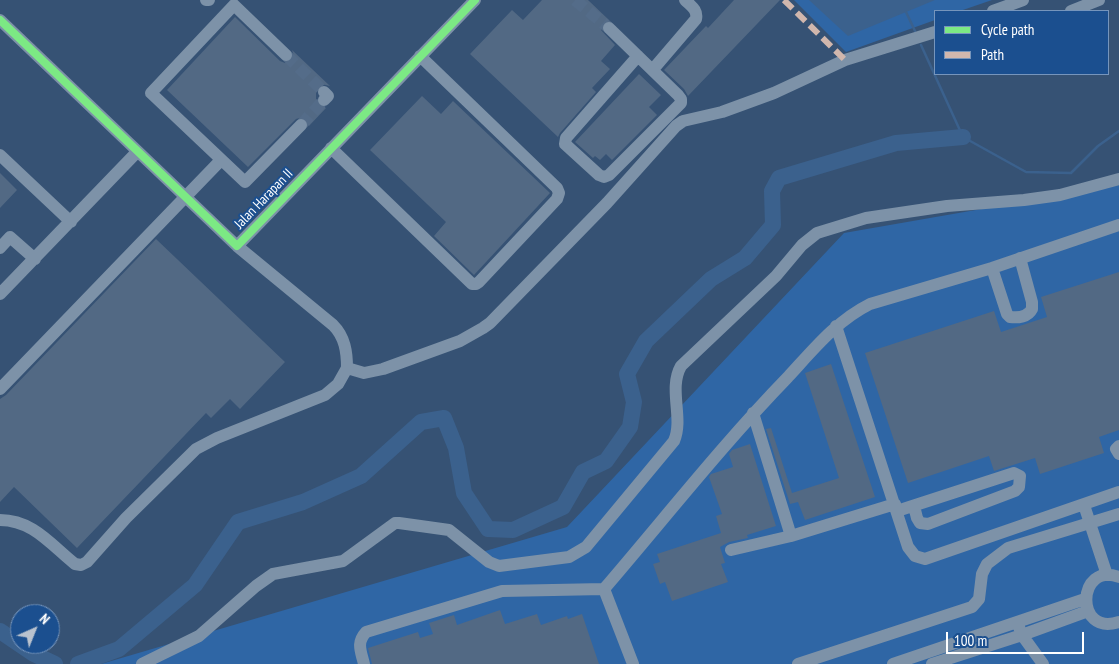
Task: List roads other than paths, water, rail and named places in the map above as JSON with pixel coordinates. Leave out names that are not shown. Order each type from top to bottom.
[{"type":"street","name":"Jalan Harapan II","points":[[0,20],[237,246],[474,0]]},
{"type":"street","points":[[652,68],[655,67],[696,18],[695,9],[685,0]]},
{"type":"street","points":[[996,10],[1023,0]]},
{"type":"street","points":[[1074,10],[1099,0]]},
{"type":"street","points":[[286,55],[234,5],[151,93],[244,182],[301,125]]},
{"type":"street","points":[[610,28],[678,94],[681,98],[681,103],[609,175],[599,175],[566,144],[566,138],[638,56]]},
{"type":"street","points":[[347,368],[364,373],[406,362],[460,342],[490,323],[607,204],[682,121],[722,112],[774,93],[845,60],[934,32]]},
{"type":"street","points":[[331,148],[472,284],[479,282],[557,199],[557,188],[420,56]]},
{"type":"street","points":[[0,294],[137,152]]},
{"type":"street","points":[[0,155],[71,222]]},
{"type":"street","points":[[0,389],[221,160]]},
{"type":"street","points":[[142,664],[199,636],[256,586],[273,574],[343,561],[395,524],[449,530],[489,562],[499,566],[569,557],[579,553],[586,548],[674,441],[677,427],[676,376],[681,366],[776,276],[795,252],[817,233],[866,218],[947,206],[1060,195],[1119,179]]},
{"type":"street","points":[[364,664],[359,645],[366,632],[502,591],[604,589],[753,413],[836,326],[859,310],[870,304],[992,268],[1119,225]]},
{"type":"street","points":[[0,248],[10,237],[34,259]]},
{"type":"street","points":[[0,520],[13,521],[32,527],[75,564],[81,565],[87,562],[126,518],[196,449],[217,438],[325,394],[338,384],[347,368],[344,342],[339,331],[324,316],[237,246]]},
{"type":"street","points":[[992,268],[1007,314],[1010,317],[1016,318],[1026,315],[1032,309],[1032,302],[1020,258]]},
{"type":"street","points":[[836,326],[908,547],[915,556],[925,559],[1119,492]]},
{"type":"street","points":[[753,413],[792,536]]},
{"type":"street","points":[[1119,446],[1116,449],[1119,454]]},
{"type":"street","points":[[732,550],[896,508],[914,506],[1014,472],[1020,476],[1019,487],[1015,491],[928,524],[920,523],[914,506]]},
{"type":"street","points":[[1084,504],[1090,523],[1113,576],[1099,578],[1092,583],[1087,591],[1087,605],[1096,620],[1106,624],[1119,622]]},
{"type":"street","points":[[798,664],[972,608],[979,599],[982,574],[987,564],[1008,548],[1119,514]]},
{"type":"street","points":[[604,589],[633,664]]},
{"type":"street","points":[[892,664],[1017,623],[1087,605]]},
{"type":"street","points":[[932,664],[1022,635],[1087,605]]},
{"type":"street","points":[[1017,623],[1022,635],[1043,664]]},
{"type":"waterway","points":[[906,12],[915,31]]},
{"type":"waterway","points":[[921,45],[934,73]]},
{"type":"waterway","points":[[935,75],[963,137],[1026,172],[1071,173],[1098,146],[1119,131]]},
{"type":"waterway","points":[[78,664],[119,649],[195,585],[238,522],[303,502],[361,476],[421,422],[444,418],[456,448],[464,493],[488,529],[513,530],[563,507],[583,472],[606,461],[630,427],[634,402],[627,374],[646,341],[711,279],[745,258],[773,225],[772,191],[779,178],[896,143],[963,137]]},
{"type":"waterway","points":[[0,631],[34,654],[55,664]]},
{"type":"tunnel","points":[[575,0],[609,28]]},
{"type":"tunnel","points":[[286,55],[324,92]]},
{"type":"tunnel","points":[[301,125],[324,100]]}]
